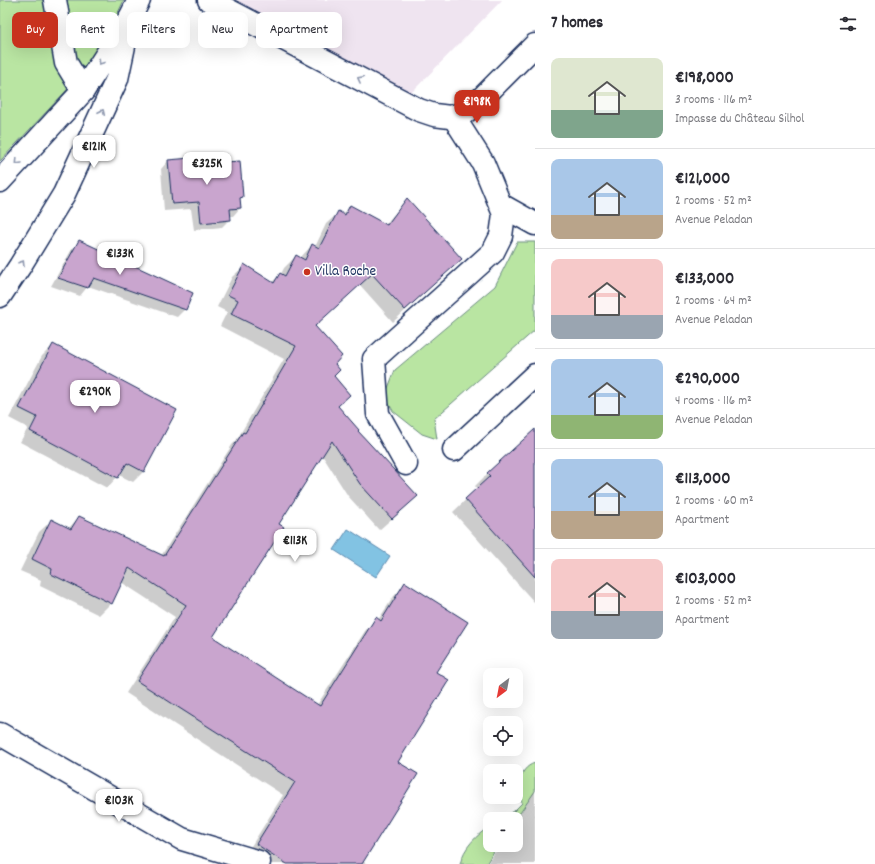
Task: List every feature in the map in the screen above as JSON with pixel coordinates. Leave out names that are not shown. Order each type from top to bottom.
[{"type":"street","points":[[55,0],[66,63],[84,90]]},
{"type":"street","points":[[209,0],[419,110],[434,115],[450,117],[464,113],[477,103],[535,45]]},
{"type":"street","points":[[0,181],[84,90],[135,9]]},
{"type":"street","points":[[0,296],[64,194],[117,79],[135,9]]},
{"type":"street","points":[[406,464],[378,414],[374,359],[493,252],[501,236],[504,214],[483,162],[453,116]]},
{"type":"street","points":[[501,205],[535,224]]},
{"type":"street","points":[[454,450],[535,376]]},
{"type":"street","points":[[0,734],[182,839],[259,862]]},
{"type":"shaded area","points":[[233,0],[502,0],[411,93],[325,48],[342,48],[342,12],[256,12]]},
{"type":"green space","points":[[0,0],[124,0],[118,12],[66,12],[66,48],[99,48],[94,58],[65,92],[0,161]]},
{"type":"green space","points":[[517,242],[535,242],[535,330],[434,419],[437,439],[422,434],[393,411],[385,396],[395,370],[495,286]]},
{"type":"green space","points":[[535,763],[535,791],[521,812],[512,812],[521,804],[523,804],[523,773],[529,766]]},
{"type":"green space","points":[[483,832],[483,852],[494,852],[486,864],[460,864],[464,852],[471,842]]},
{"type":"water","points":[[348,529],[390,556],[376,577],[334,550]]},
{"type":"building","points":[[226,155],[226,162],[240,161],[243,197],[240,198],[241,208],[230,209],[231,220],[201,223],[199,202],[172,204],[168,160]]},
{"type":"building","points":[[407,198],[462,259],[405,310],[372,274],[315,326],[342,356],[335,364],[340,370],[334,376],[350,395],[338,406],[359,430],[358,431],[418,496],[392,519],[360,484],[332,441],[279,524],[284,527],[213,637],[320,706],[376,617],[381,621],[405,582],[468,622],[436,672],[449,680],[398,762],[418,774],[362,864],[287,864],[256,844],[295,782],[137,681],[186,605],[129,568],[112,604],[51,574],[52,569],[32,559],[51,519],[71,529],[79,516],[164,556],[243,432],[245,433],[296,346],[231,314],[238,300],[228,295],[244,264],[274,283],[280,273],[285,276],[296,255],[305,260],[312,244],[319,248],[338,211],[345,215],[350,205],[387,225]]},
{"type":"building","points":[[79,240],[193,293],[186,310],[94,278],[88,288],[58,278]]},
{"type":"building","points":[[53,344],[177,410],[144,472],[127,463],[118,478],[30,431],[37,417],[19,408]]},
{"type":"building","points":[[535,429],[535,577],[465,499],[490,476],[487,473]]},
{"type":"place","name":"Villa Roche","points":[[307,272]]}]
